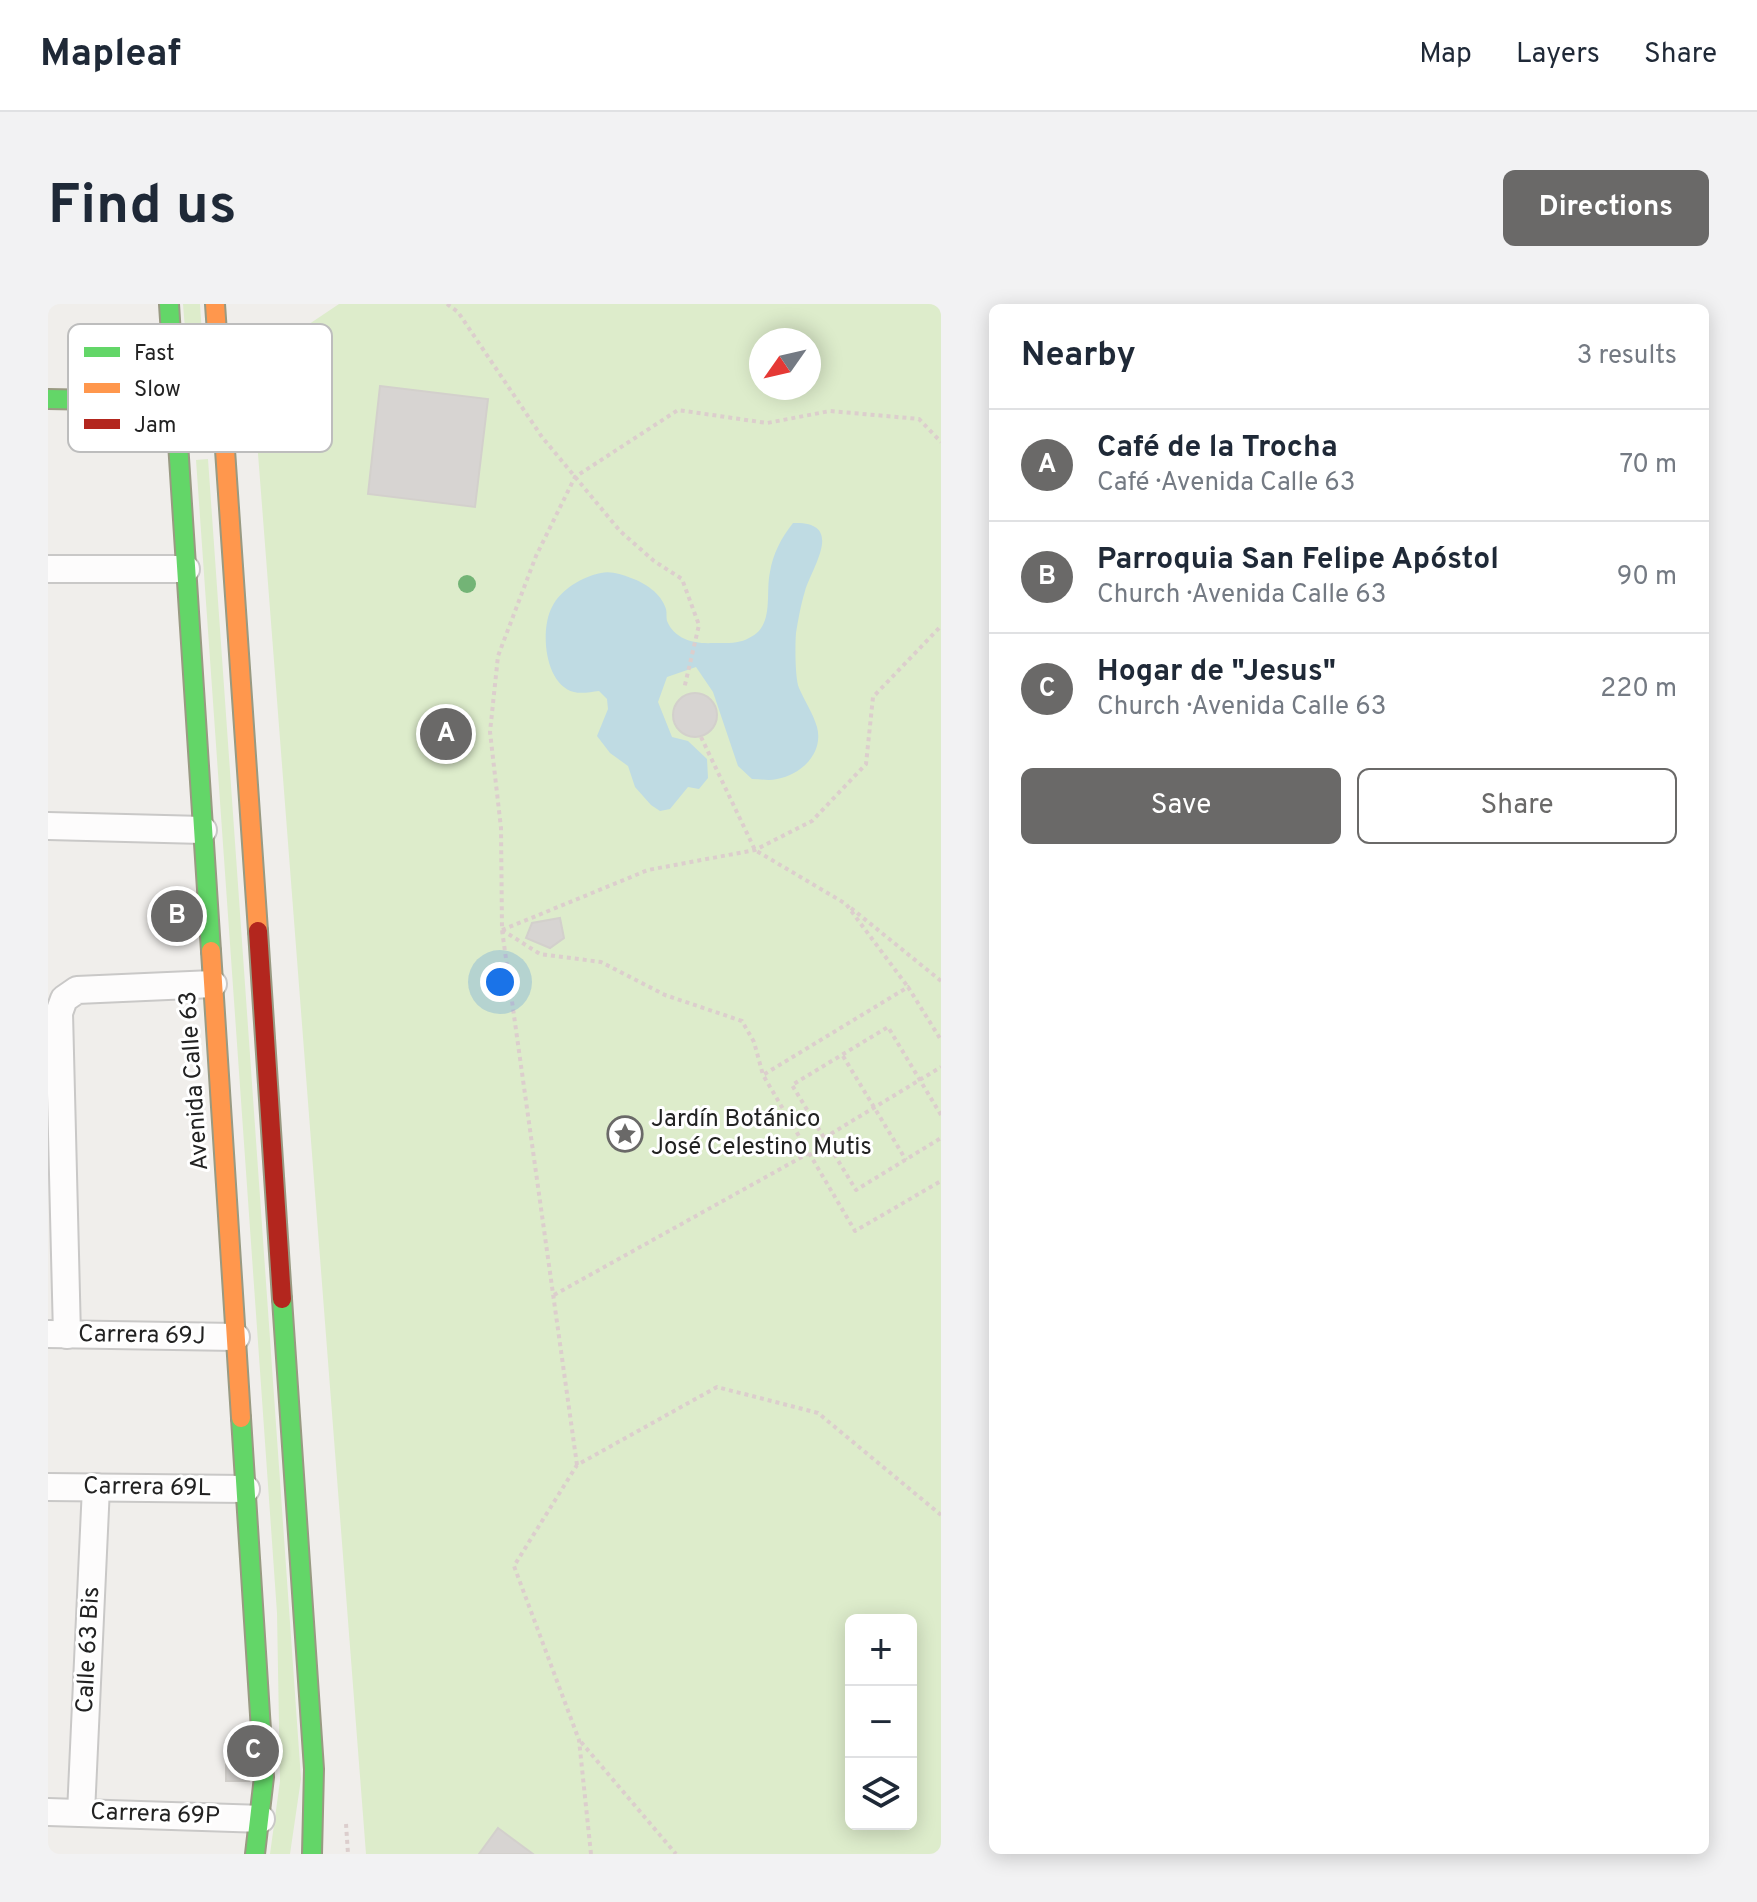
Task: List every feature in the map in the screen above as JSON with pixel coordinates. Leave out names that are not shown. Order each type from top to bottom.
[{"type":"main road","name":"Avenida Calle 63","points":[[169,304],[170,324]]},
{"type":"main road","points":[[215,304],[216,324]]},
{"type":"main road","points":[[48,399],[68,399]]},
{"type":"main road","name":"Avenida Calle 63","points":[[178,452],[264,1777],[255,1854]]},
{"type":"main road","points":[[223,452],[314,1769],[312,1854]]},
{"type":"street","points":[[48,569],[186,569]]},
{"type":"street","points":[[48,826],[203,830]]},
{"type":"street","points":[[58,1334],[59,1013],[64,999],[77,990],[213,984]]},
{"type":"street","name":"Carrera 69J","points":[[58,1334],[236,1337]]},
{"type":"street","name":"Carrera 69L","points":[[48,1487],[246,1489]]},
{"type":"street","name":"Calle 63 Bis","points":[[81,1813],[96,1487]]},
{"type":"street","name":"Carrera 69P","points":[[48,1812],[261,1819]]},
{"type":"path","points":[[447,304],[458,312],[542,437],[620,531],[654,561],[682,579],[699,625],[684,689]]},
{"type":"path","points":[[577,1465],[502,930],[501,828],[490,732],[498,656],[536,556],[575,477],[678,410],[767,423],[830,411],[919,419],[941,442]]},
{"type":"path","points":[[502,930],[648,870],[755,850],[812,821],[866,764],[873,697],[941,626]]},
{"type":"path","points":[[701,737],[755,850],[846,904],[941,981]]},
{"type":"path","points":[[846,904],[908,987],[941,1040]]},
{"type":"path","points":[[502,930],[540,954],[601,962],[665,995],[742,1021],[754,1042],[763,1075],[855,1231],[941,1181]]},
{"type":"path","points":[[763,1075],[908,987]]},
{"type":"path","points":[[941,1115],[888,1027],[792,1085],[856,1190],[941,1138]]},
{"type":"path","points":[[842,1055],[906,1160]]},
{"type":"path","points":[[824,1138],[941,1067]]},
{"type":"path","points":[[554,1295],[809,1153]]},
{"type":"path","points":[[591,1854],[579,1740],[514,1566],[577,1465],[717,1387],[818,1413],[941,1515]]},
{"type":"path","points":[[579,1740],[676,1854]]},
{"type":"green space","points":[[183,304],[200,304],[201,324],[185,324]]},
{"type":"green space","name":"Jardín Botánico José Celestino Mutis","points":[[339,304],[941,304],[941,1854],[366,1854],[258,452],[332,452],[332,324],[309,324]]},
{"type":"green space","points":[[208,459],[301,1779],[290,1854],[270,1854],[280,1781],[277,1613],[196,460]]},
{"type":"water","points":[[793,523],[809,524],[818,529],[822,537],[822,547],[802,601],[796,638],[798,684],[817,727],[814,754],[802,768],[786,777],[752,779],[738,766],[713,692],[696,667],[667,677],[658,702],[672,737],[688,741],[707,759],[708,778],[699,789],[688,787],[670,809],[660,811],[635,787],[628,766],[610,753],[597,736],[608,709],[607,699],[599,691],[574,692],[556,678],[547,655],[546,641],[552,607],[566,589],[587,577],[616,573],[642,583],[656,593],[664,603],[667,621],[680,637],[706,643],[745,640],[763,626],[773,559]]},
{"type":"building","points":[[380,386],[488,399],[475,507],[368,494]]},
{"type":"building","points":[[695,693],[711,699],[717,715],[711,731],[695,737],[679,731],[673,715],[679,699]]},
{"type":"building","points":[[560,918],[564,938],[550,948],[526,938],[532,923]]},
{"type":"building","points":[[225,1743],[246,1743],[247,1760],[226,1760]]},
{"type":"building","points":[[226,1760],[247,1760],[249,1781],[226,1781]]},
{"type":"building","points":[[498,1828],[533,1854],[479,1854]]},
{"type":"traffic: fast","points":[[169,304],[170,324]]},
{"type":"traffic: fast","points":[[48,399],[68,399]]},
{"type":"traffic: fast","points":[[179,452],[211,951]]},
{"type":"traffic: fast","points":[[282,1299],[314,1769],[312,1854]]},
{"type":"traffic: fast","points":[[241,1418],[264,1777],[255,1854]]},
{"type":"traffic: slow","points":[[215,304],[216,324]]},
{"type":"traffic: slow","points":[[225,452],[258,931]]},
{"type":"traffic: slow","points":[[211,951],[241,1418]]},
{"type":"traffic: jam","points":[[258,931],[282,1299]]},
{"type":"place","name":"Café de la Trocha","points":[[446,734]]},
{"type":"place","name":"Parroquia San Felipe Apóstol","points":[[177,916]]},
{"type":"place","name":"Jardín Botánico José Celestino Mutis","points":[[625,1134]]},
{"type":"place","name":"Hogar de \"Jesus\"","points":[[253,1751]]}]
